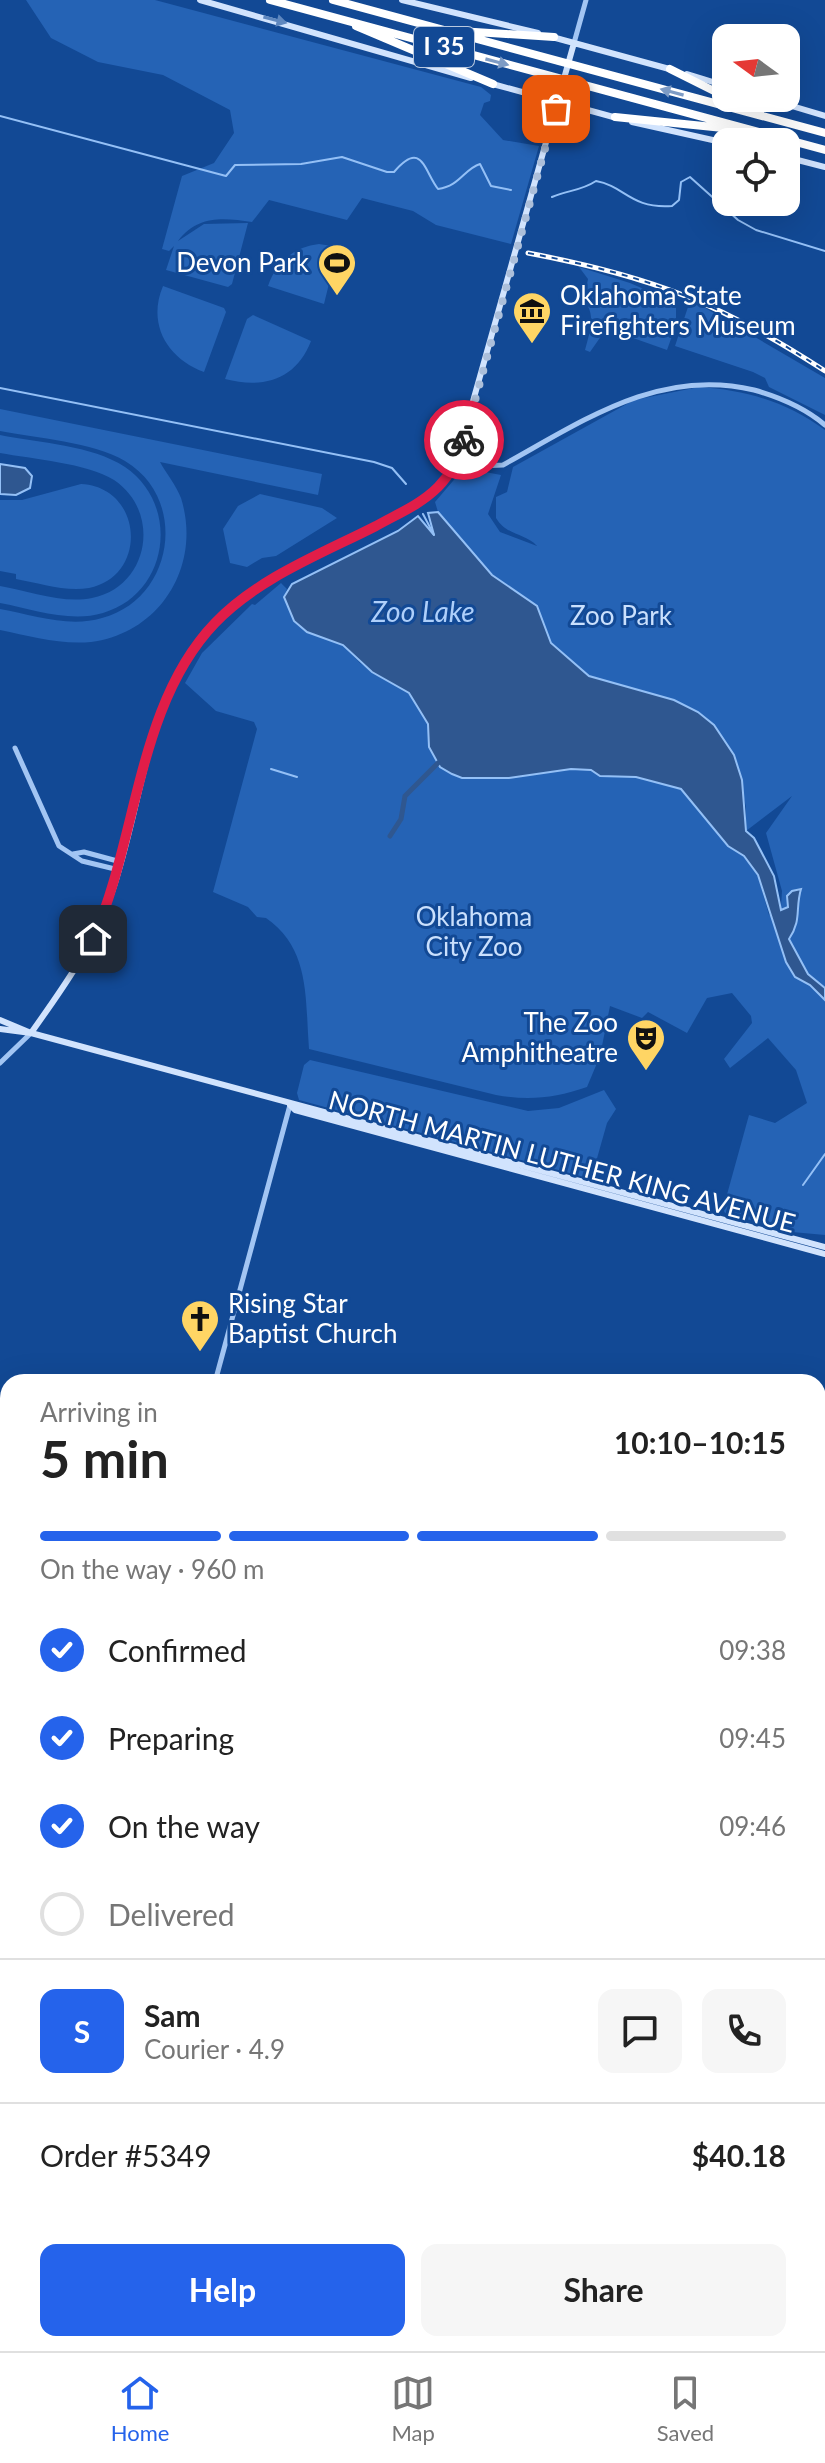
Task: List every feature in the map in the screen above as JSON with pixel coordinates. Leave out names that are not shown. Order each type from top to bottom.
[{"type":"highway","name":"I 35","points":[[270,0],[743,128]]},
{"type":"highway","name":"I 35","points":[[333,0],[825,133]]},
{"type":"highway","points":[[341,19],[376,37],[493,84]]},
{"type":"highway","points":[[446,31],[554,37]]},
{"type":"highway","points":[[670,69],[712,89]]},
{"type":"highway","points":[[760,112],[775,119]]},
{"type":"highway","points":[[615,117],[729,128]]},
{"type":"highway","name":"I 35","points":[[800,143],[825,150]]},
{"type":"main road","points":[[200,0],[558,102],[712,140]]},
{"type":"main road","points":[[402,0],[554,37],[712,82]]},
{"type":"main road","points":[[31,1033],[93,939],[120,866],[163,705],[176,677],[202,638],[225,614],[259,587],[424,500],[447,477],[458,458],[574,43]]},
{"type":"main road","points":[[800,108],[825,116]]},
{"type":"main road","points":[[800,161],[825,167]]},
{"type":"main road","name":"NORTH MARTIN LUTHER KING AVENUE","points":[[0,1020],[31,1033],[290,1105],[825,1247]]},
{"type":"main road","name":"NORTH MARTIN LUTHER KING AVENUE","points":[[0,1029],[31,1033]]},
{"type":"main road","name":"NORTH MARTIN LUTHER KING AVENUE","points":[[290,1105],[295,1110],[825,1254]]},
{"type":"street","points":[[574,43],[586,0]]},
{"type":"street","points":[[458,458],[480,466],[503,465],[631,396],[691,383],[736,386],[762,392],[797,406],[825,425]]},
{"type":"street","points":[[15,748],[56,842],[72,854],[84,852],[120,866]]},
{"type":"street","points":[[0,1063],[31,1033]]},
{"type":"street","points":[[217,1374],[290,1105]]},
{"type":"green space","points":[[26,0],[155,0],[481,87],[491,95],[480,115],[503,140],[539,146],[511,244],[436,225],[413,211],[362,198],[347,220],[269,200],[252,222],[212,220],[194,226],[178,241],[204,224],[248,223],[232,284],[228,287],[166,270],[174,246],[169,251],[162,249],[182,176],[214,163],[234,133],[230,110],[163,75],[98,62],[51,38]]},
{"type":"green space","points":[[319,244],[338,247],[324,304],[268,286],[287,257],[302,248]]},
{"type":"green space","points":[[579,267],[630,283],[676,303],[676,325],[667,350],[619,333],[604,332],[590,352],[585,350],[591,319],[588,306],[577,294],[579,286],[587,284],[588,279]]},
{"type":"green space","points":[[163,286],[224,308],[226,312],[204,372],[180,358],[164,338],[157,314]]},
{"type":"green space","points":[[695,302],[825,378],[825,415],[769,387],[765,378],[753,372],[675,346],[689,304]]},
{"type":"green space","points":[[253,315],[311,341],[297,365],[277,378],[252,383],[225,379],[247,319]]},
{"type":"green space","points":[[699,387],[765,399],[796,412],[825,430],[825,1235],[792,1232],[725,1213],[723,1209],[749,1115],[775,1123],[807,1103],[796,1070],[768,1038],[730,1068],[724,1059],[752,1023],[751,1016],[732,993],[707,998],[687,1033],[648,1012],[642,1018],[610,1006],[600,1056],[587,1087],[542,1097],[496,1095],[309,1049],[306,994],[291,945],[266,918],[257,917],[248,907],[213,892],[257,729],[254,722],[216,711],[185,683],[202,653],[252,604],[255,605],[281,583],[287,589],[284,597],[294,621],[307,632],[343,645],[360,663],[409,693],[428,724],[429,747],[440,767],[462,778],[482,779],[571,769],[591,770],[600,776],[636,777],[681,789],[728,846],[744,856],[758,876],[769,915],[781,907],[782,891],[766,833],[792,796],[746,831],[746,807],[734,755],[714,725],[698,712],[674,700],[589,676],[551,644],[537,606],[492,575],[438,512],[435,502],[464,468],[501,475],[488,514],[500,532],[537,546],[505,528],[496,518],[496,497],[507,492],[513,467],[634,400]]},
{"type":"green space","points":[[0,409],[322,474],[318,495],[160,462],[181,498],[186,523],[186,548],[170,592],[156,610],[138,625],[116,636],[91,642],[56,641],[0,630],[0,609],[77,622],[102,618],[126,607],[145,591],[158,570],[164,547],[165,522],[159,499],[145,478],[125,461],[81,445],[0,431]]},
{"type":"green space","points":[[0,435],[97,454],[125,467],[143,483],[154,503],[160,525],[160,547],[154,568],[142,588],[125,603],[103,613],[77,616],[0,603],[0,586],[69,599],[92,598],[111,591],[126,579],[137,564],[143,528],[139,510],[129,494],[114,480],[89,469],[0,453]]},
{"type":"green space","points":[[81,484],[102,489],[117,500],[127,515],[131,533],[129,551],[122,567],[108,580],[80,589],[16,579],[16,574],[0,571],[0,500],[22,500]]},
{"type":"green space","points":[[260,494],[322,508],[337,518],[276,556],[262,558],[247,567],[230,563],[223,529],[238,506]]},
{"type":"green space","points":[[310,1060],[528,1111],[559,1108],[604,1090],[616,1109],[607,1123],[592,1176],[588,1178],[299,1100],[297,1093],[304,1065]]},
{"type":"water","points":[[0,464],[25,468],[32,476],[30,488],[16,495],[0,494]]},
{"type":"water","name":"Zoo Lake","points":[[438,512],[492,575],[537,606],[551,643],[589,676],[674,700],[698,712],[714,725],[734,755],[742,780],[746,831],[754,838],[774,876],[781,910],[788,907],[787,896],[801,889],[797,920],[789,939],[808,974],[825,988],[825,1000],[810,985],[795,977],[786,962],[758,875],[744,856],[728,846],[681,789],[636,777],[600,776],[591,770],[571,769],[509,778],[462,778],[452,774],[440,767],[429,747],[428,724],[409,693],[372,672],[343,645],[307,632],[294,621],[284,597],[292,584],[398,531],[418,516],[434,535],[428,513]]},
{"type":"waterway","points":[[0,116],[226,176],[235,165],[301,164],[342,157],[394,172],[411,158],[417,158],[438,189],[452,185],[480,164],[491,186],[511,190]]},
{"type":"waterway","points":[[552,197],[596,181],[646,204],[672,206],[679,200],[681,182],[690,177],[738,220],[756,230],[825,251]]},
{"type":"waterway","points":[[0,388],[374,462],[392,468],[406,484]]},
{"type":"waterway","points":[[423,514],[434,535]]},
{"type":"waterway","points":[[390,836],[401,819],[405,796],[438,763]]},
{"type":"waterway","points":[[271,769],[297,777]]},
{"type":"waterway","points":[[803,1185],[825,1154]]},
{"type":"railway","points":[[528,253],[611,272],[683,295],[752,327],[825,371]]},
{"type":"way so far","points":[[464,440],[556,109]]},
{"type":"place","name":"Devon Park","points":[[337,297]]},
{"type":"place","name":"Oklahoma State Firefighters Museum","points":[[532,345]]},
{"type":"place","name":"The Zoo Amphitheatre","points":[[646,1072]]},
{"type":"place","name":"Rising Star Baptist Church","points":[[200,1353]]},
{"type":"route","points":[[93,939],[113,890],[163,705],[190,653],[215,623],[259,587],[424,500],[440,486],[455,465],[464,440]]},
{"type":"park label","name":"Zoo Park","points":[[621,616]]},
{"type":"park label","name":"Oklahoma City Zoo","points":[[474,932]]}]
